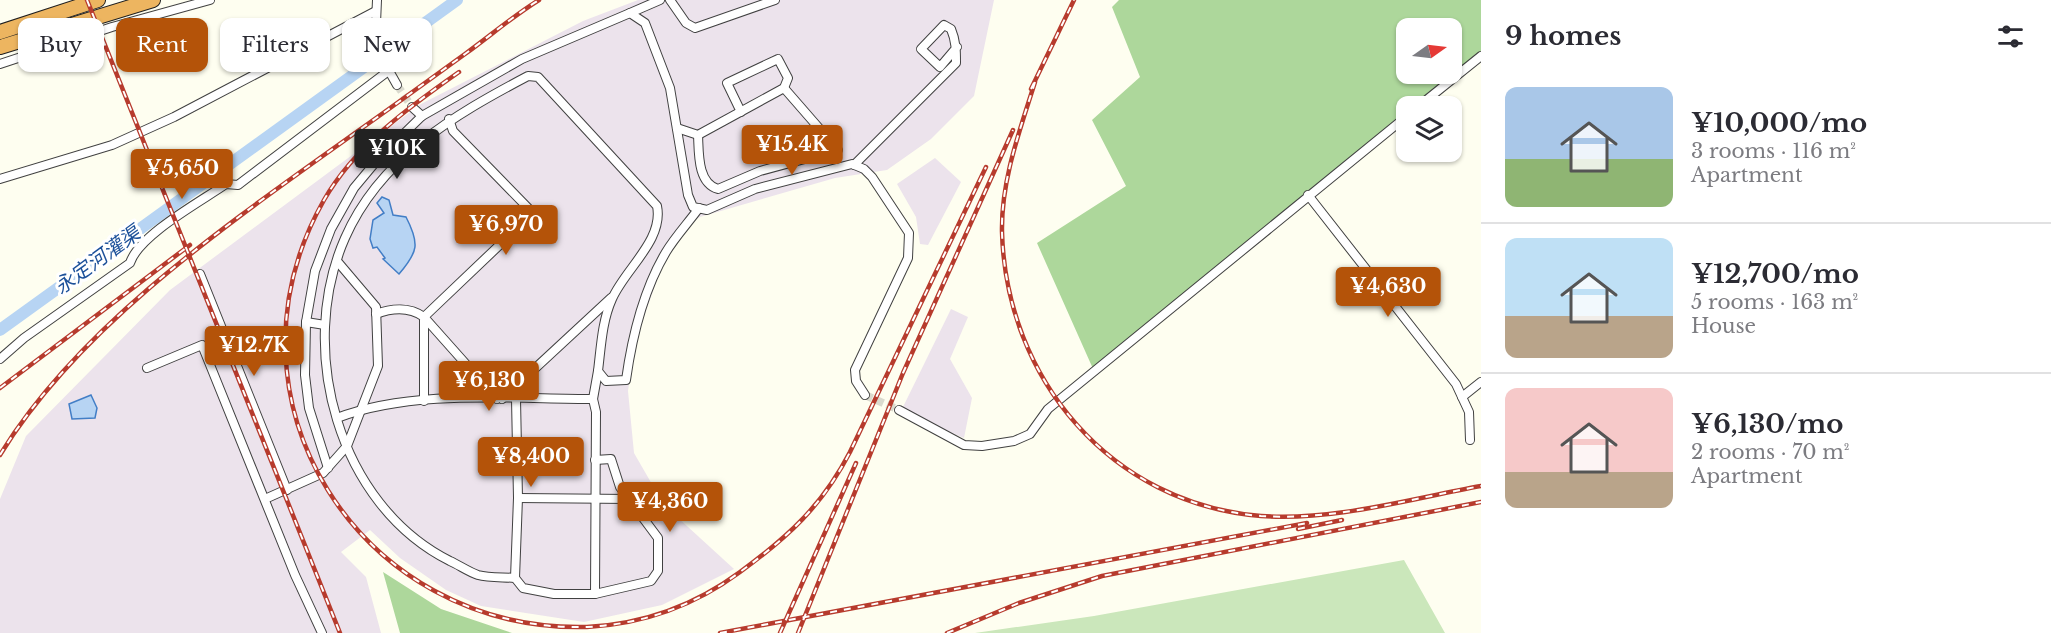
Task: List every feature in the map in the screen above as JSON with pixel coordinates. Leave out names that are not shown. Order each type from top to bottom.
[{"type":"highway","points":[[0,32],[98,0]]},
{"type":"highway","points":[[0,47],[153,0]]},
{"type":"street","points":[[0,64],[112,27],[210,0]]},
{"type":"street","points":[[374,18],[377,0]]},
{"type":"street","points":[[328,468],[309,408],[305,375],[306,322],[315,271],[336,219],[354,189],[380,158],[422,116],[522,59],[660,0]]},
{"type":"street","points":[[670,0],[687,23],[695,28],[775,0]]},
{"type":"street","points":[[0,179],[112,146],[174,117],[374,12]]},
{"type":"street","points":[[630,13],[645,23],[670,88],[688,195],[693,207],[707,210],[755,189],[854,165],[956,63],[957,47],[951,29],[944,25],[921,49],[940,67],[957,47]]},
{"type":"street","points":[[1431,96],[1481,56]]},
{"type":"street","points":[[677,128],[698,135],[741,112],[784,88],[788,78],[778,59],[727,83],[741,112]]},
{"type":"street","points":[[0,359],[24,338],[130,263],[134,252],[148,239],[225,184],[238,185],[386,72]]},
{"type":"street","points":[[388,72],[397,85]]},
{"type":"street","points":[[595,460],[611,459],[620,486],[658,538],[658,572],[651,581],[595,594],[554,594],[523,588],[514,578],[478,575],[435,553],[396,523],[372,492],[347,446],[337,418],[325,364],[325,325],[331,278],[348,232],[365,202],[388,171],[449,119],[528,76],[538,77],[657,206],[659,215],[656,229],[612,298],[604,322],[593,399],[596,412],[595,460],[595,594]]},
{"type":"street","points":[[698,135],[702,171],[706,181],[718,189],[760,171],[838,150],[784,88]]},
{"type":"street","points":[[458,97],[464,109]]},
{"type":"street","points":[[412,107],[422,116]]},
{"type":"street","points":[[424,401],[424,317],[530,216],[529,209],[453,130],[449,119]]},
{"type":"street","points":[[899,410],[964,445],[998,444],[1030,434],[1048,409],[1396,125]]},
{"type":"street","points":[[854,165],[864,169],[872,177],[909,233],[908,258],[864,346],[855,370],[856,381],[865,395]]},
{"type":"street","points":[[1308,195],[1456,384],[1469,412],[1470,440]]},
{"type":"street","points":[[598,371],[606,381],[626,380],[633,340],[646,299],[665,253],[699,208]]},
{"type":"street","points":[[265,499],[288,490],[328,468],[347,446],[378,366],[376,307],[337,261]]},
{"type":"street","points":[[200,274],[288,490]]},
{"type":"street","points":[[500,399],[612,298]]},
{"type":"street","points":[[376,314],[386,310],[414,310],[424,317],[500,399]]},
{"type":"street","points":[[306,322],[325,325]]},
{"type":"street","points":[[147,368],[202,345],[322,633]]},
{"type":"street","points":[[1462,397],[1481,382]]},
{"type":"street","points":[[514,578],[518,498],[516,399]]},
{"type":"street","points":[[337,418],[362,409],[424,401],[593,399]]},
{"type":"street","points":[[518,498],[630,500]]},
{"type":"shaded area","points":[[638,0],[994,0],[974,96],[931,139],[887,170],[835,178],[700,217],[693,221],[664,260],[634,345],[628,391],[634,453],[664,505],[734,569],[662,605],[584,622],[481,606],[446,590],[400,558],[370,530],[341,552],[366,577],[381,633],[0,633],[0,499],[26,436],[170,290],[421,104],[583,21]]},
{"type":"shaded area","points":[[935,158],[961,182],[928,245],[920,244],[916,217],[897,184]]},
{"type":"shaded area","points":[[951,309],[968,317],[950,359],[972,398],[964,438],[939,428],[903,407]]},
{"type":"green space","points":[[1119,0],[1481,0],[1481,58],[1462,73],[1462,18],[1396,18],[1396,84],[1448,84],[1434,96],[1396,96],[1396,127],[1094,371],[1037,243],[1126,186],[1092,120],[1140,77],[1112,7]]},
{"type":"green space","points":[[1404,560],[1445,633],[975,633],[1094,616]]},
{"type":"green space","points":[[383,572],[441,609],[512,633],[400,633]]},
{"type":"water","points":[[382,197],[389,200],[393,215],[406,217],[415,241],[410,260],[399,274],[383,259],[385,258],[377,247],[373,248],[370,239],[373,220],[384,213],[377,203]]},
{"type":"water","points":[[91,395],[97,408],[95,418],[72,419],[69,404]]},
{"type":"waterway","name":"永定河灌渠","points":[[0,330],[457,0]]},
{"type":"tunnel","points":[[397,85],[412,107]]},
{"type":"tunnel","points":[[865,395],[899,410]]},
{"type":"railway","points":[[87,0],[340,633]]},
{"type":"railway","points":[[0,455],[33,407],[72,362],[161,278],[259,202],[539,0]]},
{"type":"railway","points":[[1031,89],[1074,0]]},
{"type":"railway","points":[[459,72],[402,114],[367,145],[351,162],[324,200],[294,276],[286,352],[298,424],[328,490],[374,547],[434,591],[506,619],[587,627],[628,622],[668,611],[705,595],[723,584],[789,533],[828,489],[850,452],[986,167]]},
{"type":"railway","points":[[1035,82],[1012,156],[1005,193],[1002,232],[1008,286],[1023,337],[1046,383],[1077,425],[1114,460],[1158,487],[1207,506],[1261,516],[1289,517],[1344,512],[1481,486]]},
{"type":"railway","points":[[798,633],[903,373],[1013,130]]},
{"type":"railway","points":[[0,388],[190,245]]},
{"type":"railway","points":[[780,633],[856,463]]},
{"type":"railway","points":[[947,633],[1019,603],[1102,576],[1481,502]]},
{"type":"railway","points":[[1298,529],[1342,520]]},
{"type":"railway","points":[[720,633],[1307,523]]}]
